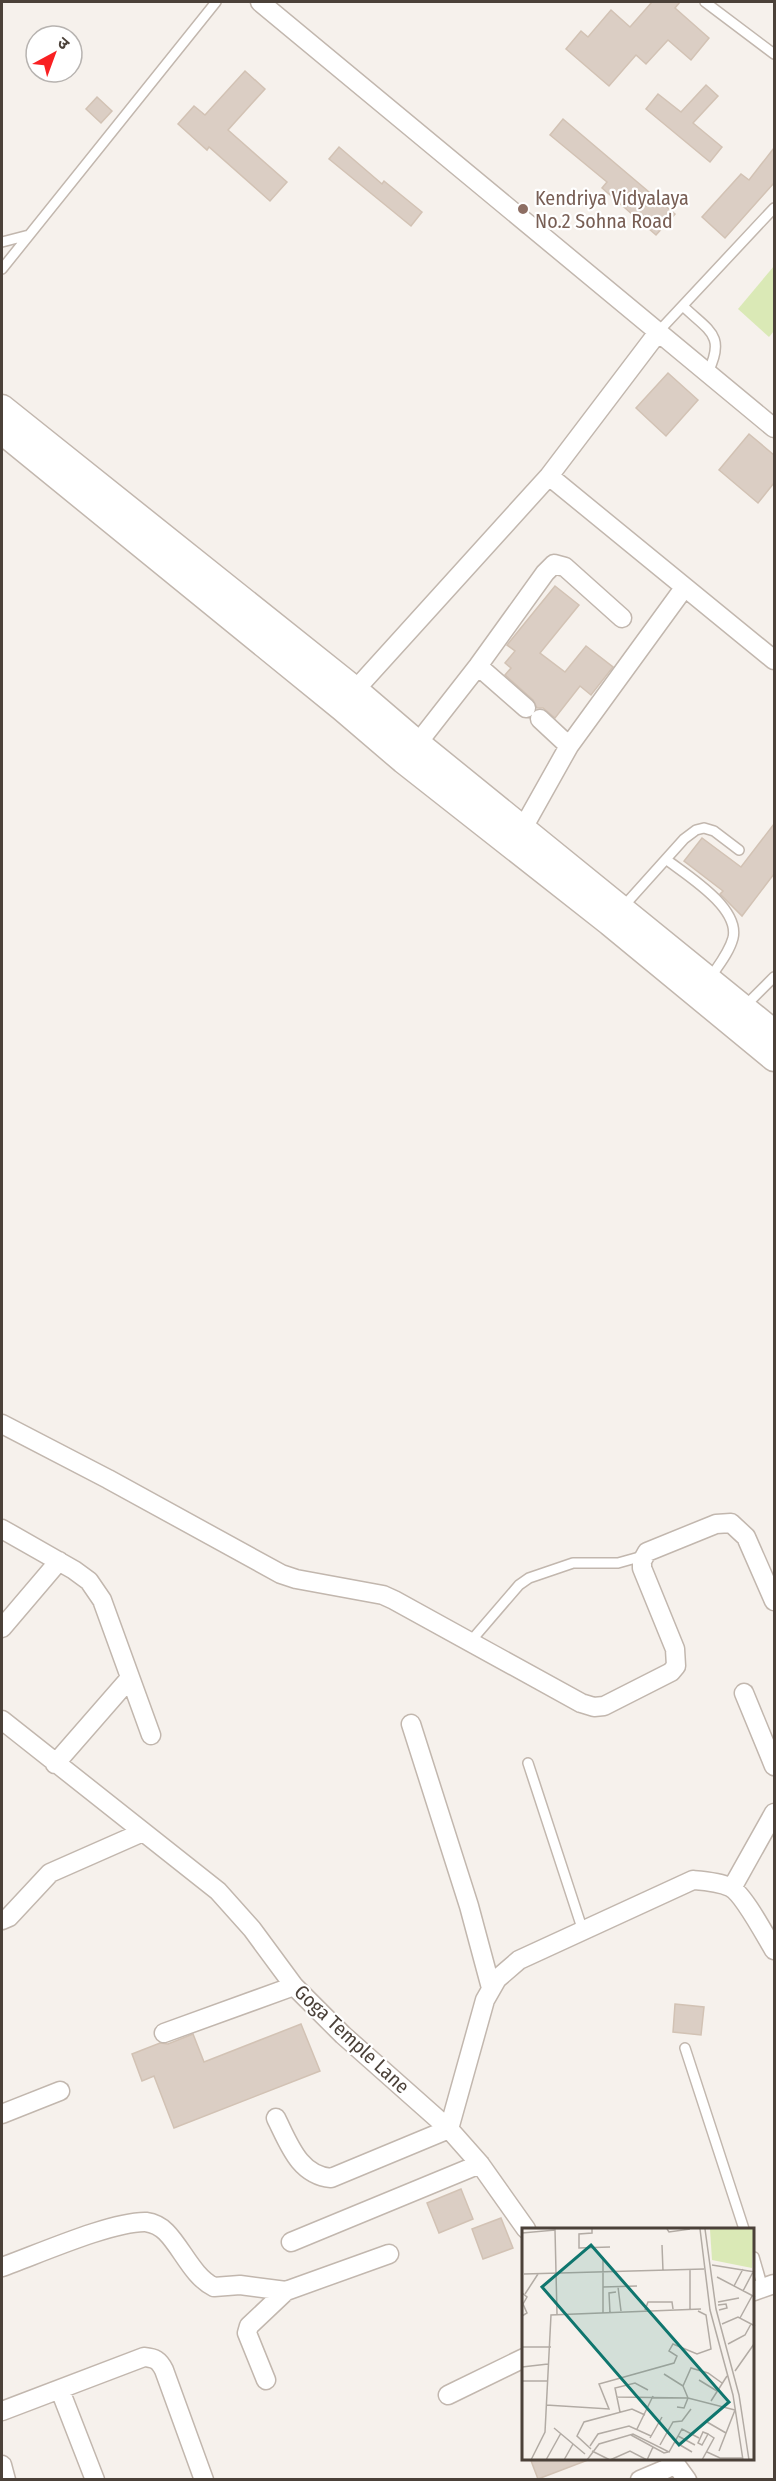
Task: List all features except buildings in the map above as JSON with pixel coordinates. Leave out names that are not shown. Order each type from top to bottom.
[{"type":"street","points":[[260,2],[774,428]]},
{"type":"street","points":[[348,699],[549,476],[659,331]]},
{"type":"street","points":[[2,407],[411,752],[616,916],[744,1007],[774,1032]]},
{"type":"street","points":[[2,432],[348,699]]},
{"type":"street","points":[[549,476],[774,660]]},
{"type":"street","points":[[411,752],[554,564],[565,567],[622,618]]},
{"type":"street","points":[[523,828],[569,746],[684,588]]},
{"type":"street","points":[[478,666],[569,746]]},
{"type":"street","points":[[411,752],[523,828],[774,1059]]},
{"type":"street","points":[[2,1424],[281,1574],[296,1579],[383,1595],[581,1703],[594,1707],[611,1703],[671,1672],[676,1666],[675,1649],[642,1568],[644,1556],[656,1547],[716,1524],[731,1523],[746,1537],[774,1600]]},
{"type":"street","points":[[2,1529],[59,1561],[88,1581],[102,1600],[151,1735]]},
{"type":"street","points":[[2,1628],[59,1561]]},
{"type":"street","points":[[56,1764],[130,1678]]},
{"type":"street","points":[[744,1693],[774,1766]]},
{"type":"street","name":"Goga Temple Lane","points":[[2,1720],[218,1891],[252,1929],[294,1986],[343,2035],[449,2129],[480,2164],[525,2228]]},
{"type":"street","points":[[411,1724],[469,1906],[491,1989]]},
{"type":"street","points":[[732,1888],[774,1813]]},
{"type":"street","points":[[2,1920],[9,1917],[50,1873],[143,1832]]},
{"type":"street","points":[[276,2118],[296,2158],[318,2177],[331,2178],[449,2129],[485,2000],[496,1979],[519,1960],[693,1880],[708,1881],[732,1888],[753,1915],[774,1950]]},
{"type":"street","points":[[164,2033],[294,1986]]},
{"type":"street","points":[[2,2114],[60,2091]]},
{"type":"street","points":[[291,2242],[480,2164]]},
{"type":"street","points":[[2,2267],[115,2228],[147,2222],[166,2232],[205,2281],[214,2287],[240,2285],[286,2291]]},
{"type":"street","points":[[266,2380],[248,2333],[249,2326],[286,2291],[389,2253]]},
{"type":"street","points":[[2,2411],[144,2357],[153,2358],[160,2362],[164,2370],[204,2480]]},
{"type":"street","points":[[448,2395],[522,2359]]},
{"type":"street","points":[[60,2390],[95,2480]]},
{"type":"street","points":[[640,2480],[666,2469],[673,2461],[687,2480]]},
{"type":"street","points":[[2,2465],[6,2480]]},
{"type":"lane","points":[[2,269],[216,2]]},
{"type":"lane","points":[[705,2],[774,54]]},
{"type":"lane","points":[[659,331],[684,307],[774,208]]},
{"type":"lane","points":[[2,242],[29,235]]},
{"type":"lane","points":[[684,307],[712,334],[717,345],[716,355],[708,372]]},
{"type":"lane","points":[[616,916],[684,840],[696,830],[704,828],[714,831],[739,850]]},
{"type":"lane","points":[[667,860],[708,892],[727,911],[733,922],[733,938],[727,952],[708,981]]},
{"type":"lane","points":[[744,1007],[774,977]]},
{"type":"lane","points":[[470,1642],[519,1585],[530,1578],[573,1563],[618,1563],[644,1556]]},
{"type":"lane","points":[[528,1763],[583,1931]]},
{"type":"lane","points":[[685,2048],[744,2228]]},
{"type":"lane","points":[[755,2263],[764,2288]]},
{"type":"green space","points":[[774,266],[774,331],[769,337],[738,309]]},
{"type":"place","name":"Kendriya Vidyalaya No.2 Sohna Road","points":[[523,209]]}]
